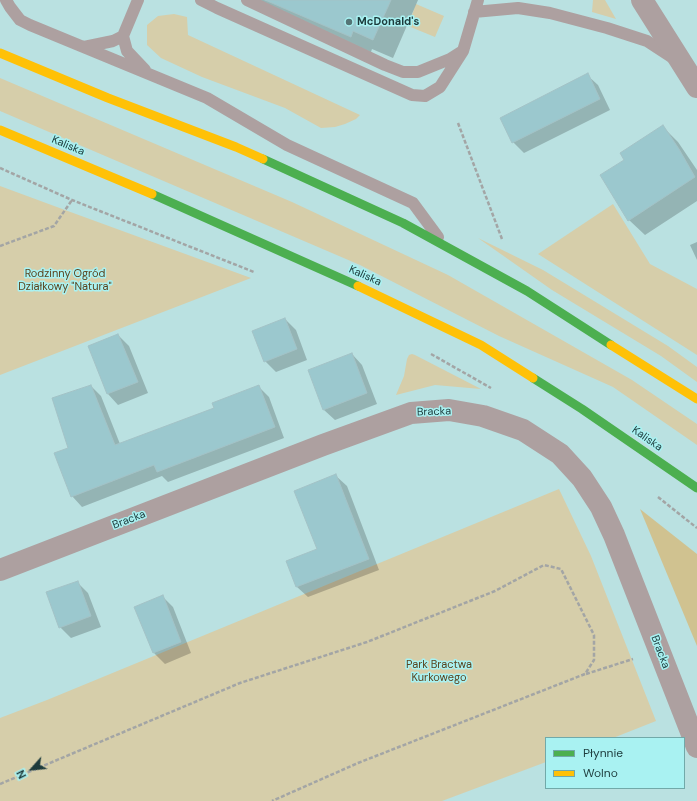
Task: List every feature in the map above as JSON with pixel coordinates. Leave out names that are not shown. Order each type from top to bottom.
[{"type":"main road","points":[[0,53],[108,98],[236,147],[403,223],[526,291],[697,399]]},
{"type":"main road","name":"Kaliska","points":[[0,130],[212,220],[376,294],[481,345],[582,409],[697,488]]},
{"type":"street","points":[[642,0],[697,87]]},
{"type":"street","name":"Bracka","points":[[0,570],[323,445],[411,413],[449,410],[483,416],[523,430],[560,454],[582,478],[601,507],[614,535],[697,747]]},
{"type":"lane","points":[[6,0],[20,20],[207,98],[287,145],[413,204],[443,245]]},
{"type":"lane","points":[[82,47],[113,41],[122,36],[138,0]]},
{"type":"lane","points":[[201,0],[412,95],[426,96],[440,87],[463,51],[478,0]]},
{"type":"lane","points":[[247,0],[385,66],[404,72],[418,72],[450,59],[463,51]]},
{"type":"lane","points":[[474,12],[514,4],[592,24],[647,41],[683,64]]},
{"type":"lane","points":[[122,36],[127,51],[148,74]]},
{"type":"path","points":[[458,123],[502,239]]},
{"type":"path","points":[[0,168],[72,200],[260,274]]},
{"type":"path","points":[[0,246],[54,226],[72,200]]},
{"type":"path","points":[[426,351],[494,389]]},
{"type":"path","points":[[653,493],[697,528]]},
{"type":"path","points":[[0,784],[240,683],[367,642],[495,591],[544,565],[560,569],[594,635],[594,660],[585,674]]},
{"type":"path","points":[[272,801],[358,763],[585,674],[636,658]]},
{"type":"green space","points":[[593,0],[605,0],[616,19],[592,12]]},
{"type":"green space","points":[[416,4],[444,16],[435,37],[408,26]]},
{"type":"green space","points":[[174,14],[187,17],[188,35],[360,115],[356,119],[345,124],[335,127],[321,128],[285,108],[202,77],[161,58],[147,45],[147,25],[158,16]]},
{"type":"green space","points":[[0,78],[292,202],[448,275],[632,380],[697,424],[697,445],[613,387],[499,336],[360,265],[0,111]]},
{"type":"green space","name":"Rodzinny Ogród Działkowy \"Natura\"","points":[[0,186],[65,210],[251,278],[0,375]]},
{"type":"green space","points":[[613,204],[650,264],[697,289],[697,355],[538,254]]},
{"type":"green space","points":[[478,238],[543,270],[668,346],[697,367],[697,382],[661,356],[552,290]]},
{"type":"green space","points":[[412,354],[481,389],[435,385],[396,395],[404,376],[407,359],[409,355]]},
{"type":"green space","name":"Park Bractwa Kurkowego","points":[[559,489],[591,556],[656,721],[616,737],[545,737],[545,762],[442,801],[0,801],[0,718]]},
{"type":"shaded area","points":[[640,509],[697,554],[697,646]]},
{"type":"building","name":"McDonald's","points":[[265,0],[391,0],[373,40],[353,31],[351,37]]},
{"type":"building","points":[[588,73],[600,99],[512,143],[500,118]]},
{"type":"building","points":[[663,125],[695,177],[628,221],[600,175],[624,160],[620,153]]},
{"type":"building","points":[[285,318],[297,349],[264,362],[252,331]]},
{"type":"building","points":[[118,334],[138,382],[107,394],[88,346]]},
{"type":"building","points":[[352,353],[367,393],[323,410],[308,370]]},
{"type":"building","points":[[91,385],[115,445],[214,408],[212,403],[259,385],[275,427],[157,472],[154,465],[71,497],[54,453],[68,448],[52,398]]},
{"type":"building","points":[[336,474],[369,559],[296,587],[286,561],[317,549],[294,491]]},
{"type":"building","points":[[78,581],[91,616],[59,628],[46,592]]},
{"type":"building","points":[[163,595],[181,642],[153,653],[134,607]]},
{"type":"traffic: fast","points":[[263,159],[403,223],[527,291],[611,345]]},
{"type":"traffic: fast","points":[[152,194],[358,286]]},
{"type":"traffic: fast","points":[[533,378],[582,409],[697,488]]},
{"type":"traffic: slow","points":[[0,53],[108,98],[236,147],[263,159]]},
{"type":"traffic: slow","points":[[0,130],[152,194]]},
{"type":"traffic: slow","points":[[358,286],[481,345],[533,378]]},
{"type":"traffic: slow","points":[[611,345],[697,399]]},
{"type":"place","name":"McDonald's","points":[[349,22]]}]
